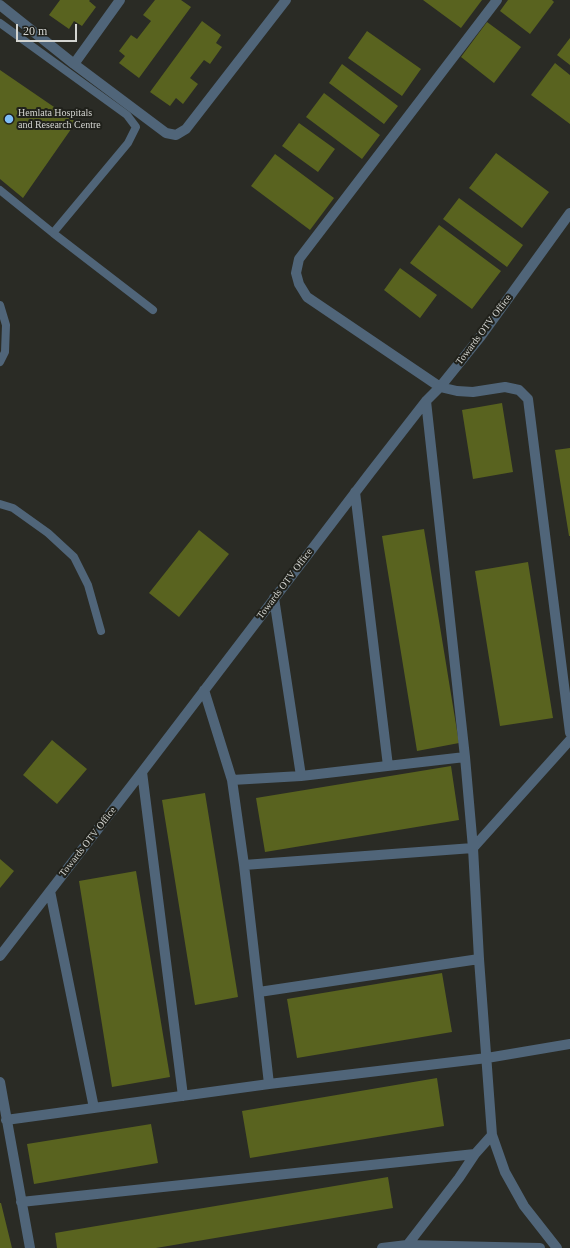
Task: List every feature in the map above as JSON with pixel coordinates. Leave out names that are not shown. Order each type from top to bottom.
[{"type":"street","points":[[74,64],[120,0]]},
{"type":"street","points":[[0,5],[74,64],[166,133],[176,135],[186,129],[286,0]]},
{"type":"street","points":[[497,0],[299,259],[296,274],[299,284],[307,297],[440,387],[457,391],[474,392],[505,387],[519,390],[528,398],[570,733]]},
{"type":"street","name":"Towards OTV Office","points":[[0,956],[355,492],[426,401],[440,387],[481,336],[570,213]]},
{"type":"street","points":[[426,401],[466,757],[492,1135],[504,1172],[524,1206],[557,1248]]},
{"type":"street","points":[[355,492],[388,766]]},
{"type":"street","points":[[274,598],[301,776]]},
{"type":"street","points":[[204,690],[232,780],[244,865],[269,1084]]},
{"type":"street","points":[[244,865],[473,848],[570,740]]},
{"type":"street","points":[[232,780],[301,776],[466,757]]},
{"type":"street","points":[[142,772],[183,1096]]},
{"type":"street","points":[[50,891],[94,1108]]},
{"type":"street","points":[[259,992],[479,959]]},
{"type":"street","points":[[6,1120],[269,1084],[487,1058],[570,1044]]},
{"type":"street","points":[[0,1082],[30,1248]]},
{"type":"street","points":[[406,1247],[459,1178],[475,1154],[492,1135]]},
{"type":"street","points":[[21,1202],[475,1154]]},
{"type":"street","points":[[382,1248],[540,1248]]},
{"type":"lane","points":[[0,23],[127,115],[136,127],[128,143],[52,233]]},
{"type":"lane","points":[[0,190],[52,233],[153,310]]},
{"type":"lane","points":[[0,305],[6,325],[5,352],[0,362]]},
{"type":"lane","points":[[0,504],[13,508],[48,533],[74,557],[88,585],[101,631]]},
{"type":"building","points":[[60,0],[90,0],[89,1],[96,7],[82,26],[74,21],[69,29],[49,15]]},
{"type":"building","points":[[155,0],[181,0],[191,7],[139,78],[119,63],[125,56],[119,51],[131,35],[137,39],[151,21],[143,15]]},
{"type":"building","points":[[423,0],[482,0],[461,28]]},
{"type":"building","points":[[508,0],[552,0],[554,2],[530,34],[500,11]]},
{"type":"building","points":[[202,21],[221,35],[216,43],[222,47],[210,64],[204,60],[190,78],[198,84],[183,104],[176,98],[170,106],[150,92]]},
{"type":"building","points":[[487,22],[521,47],[494,83],[461,57]]},
{"type":"building","points":[[367,31],[421,69],[402,96],[348,58]]},
{"type":"building","points":[[570,38],[570,65],[557,55]]},
{"type":"building","points":[[555,63],[570,75],[570,124],[531,95]]},
{"type":"building","points":[[342,64],[398,106],[384,124],[329,83]]},
{"type":"building","points":[[0,70],[76,122],[23,198],[0,179]]},
{"type":"building","points":[[324,93],[380,135],[362,159],[306,117]]},
{"type":"building","points":[[299,123],[335,149],[318,172],[282,146]]},
{"type":"building","points":[[496,153],[549,192],[522,228],[469,188]]},
{"type":"building","points":[[275,154],[334,198],[310,230],[251,186]]},
{"type":"building","points":[[459,198],[523,245],[507,267],[443,219]]},
{"type":"building","points":[[439,225],[501,271],[472,309],[410,263]]},
{"type":"building","points":[[400,268],[437,295],[420,318],[384,290]]},
{"type":"building","points":[[502,403],[513,472],[473,479],[462,410]]},
{"type":"building","points":[[570,448],[570,536],[569,536],[555,450]]},
{"type":"building","points":[[424,529],[459,743],[417,751],[382,536]]},
{"type":"building","points":[[199,530],[229,554],[179,617],[149,593]]},
{"type":"building","points":[[528,562],[553,718],[500,726],[475,571]]},
{"type":"building","points":[[52,740],[87,769],[57,804],[23,775]]},
{"type":"building","points":[[451,766],[459,820],[265,852],[256,798]]},
{"type":"building","points":[[205,793],[238,997],[195,1005],[162,800]]},
{"type":"building","points":[[0,859],[14,871],[0,888]]},
{"type":"building","points":[[136,871],[170,1077],[112,1087],[79,881]]},
{"type":"building","points":[[442,973],[452,1032],[297,1058],[287,999]]},
{"type":"building","points":[[437,1078],[444,1126],[250,1158],[242,1111]]},
{"type":"building","points":[[151,1124],[158,1163],[34,1184],[27,1144]]},
{"type":"building","points":[[388,1177],[393,1208],[156,1248],[57,1248],[55,1233]]},
{"type":"building","points":[[1,1203],[12,1248],[0,1248]]},
{"type":"place","name":"Hemlata Hospitals and Research Centre","points":[[9,119]]}]
